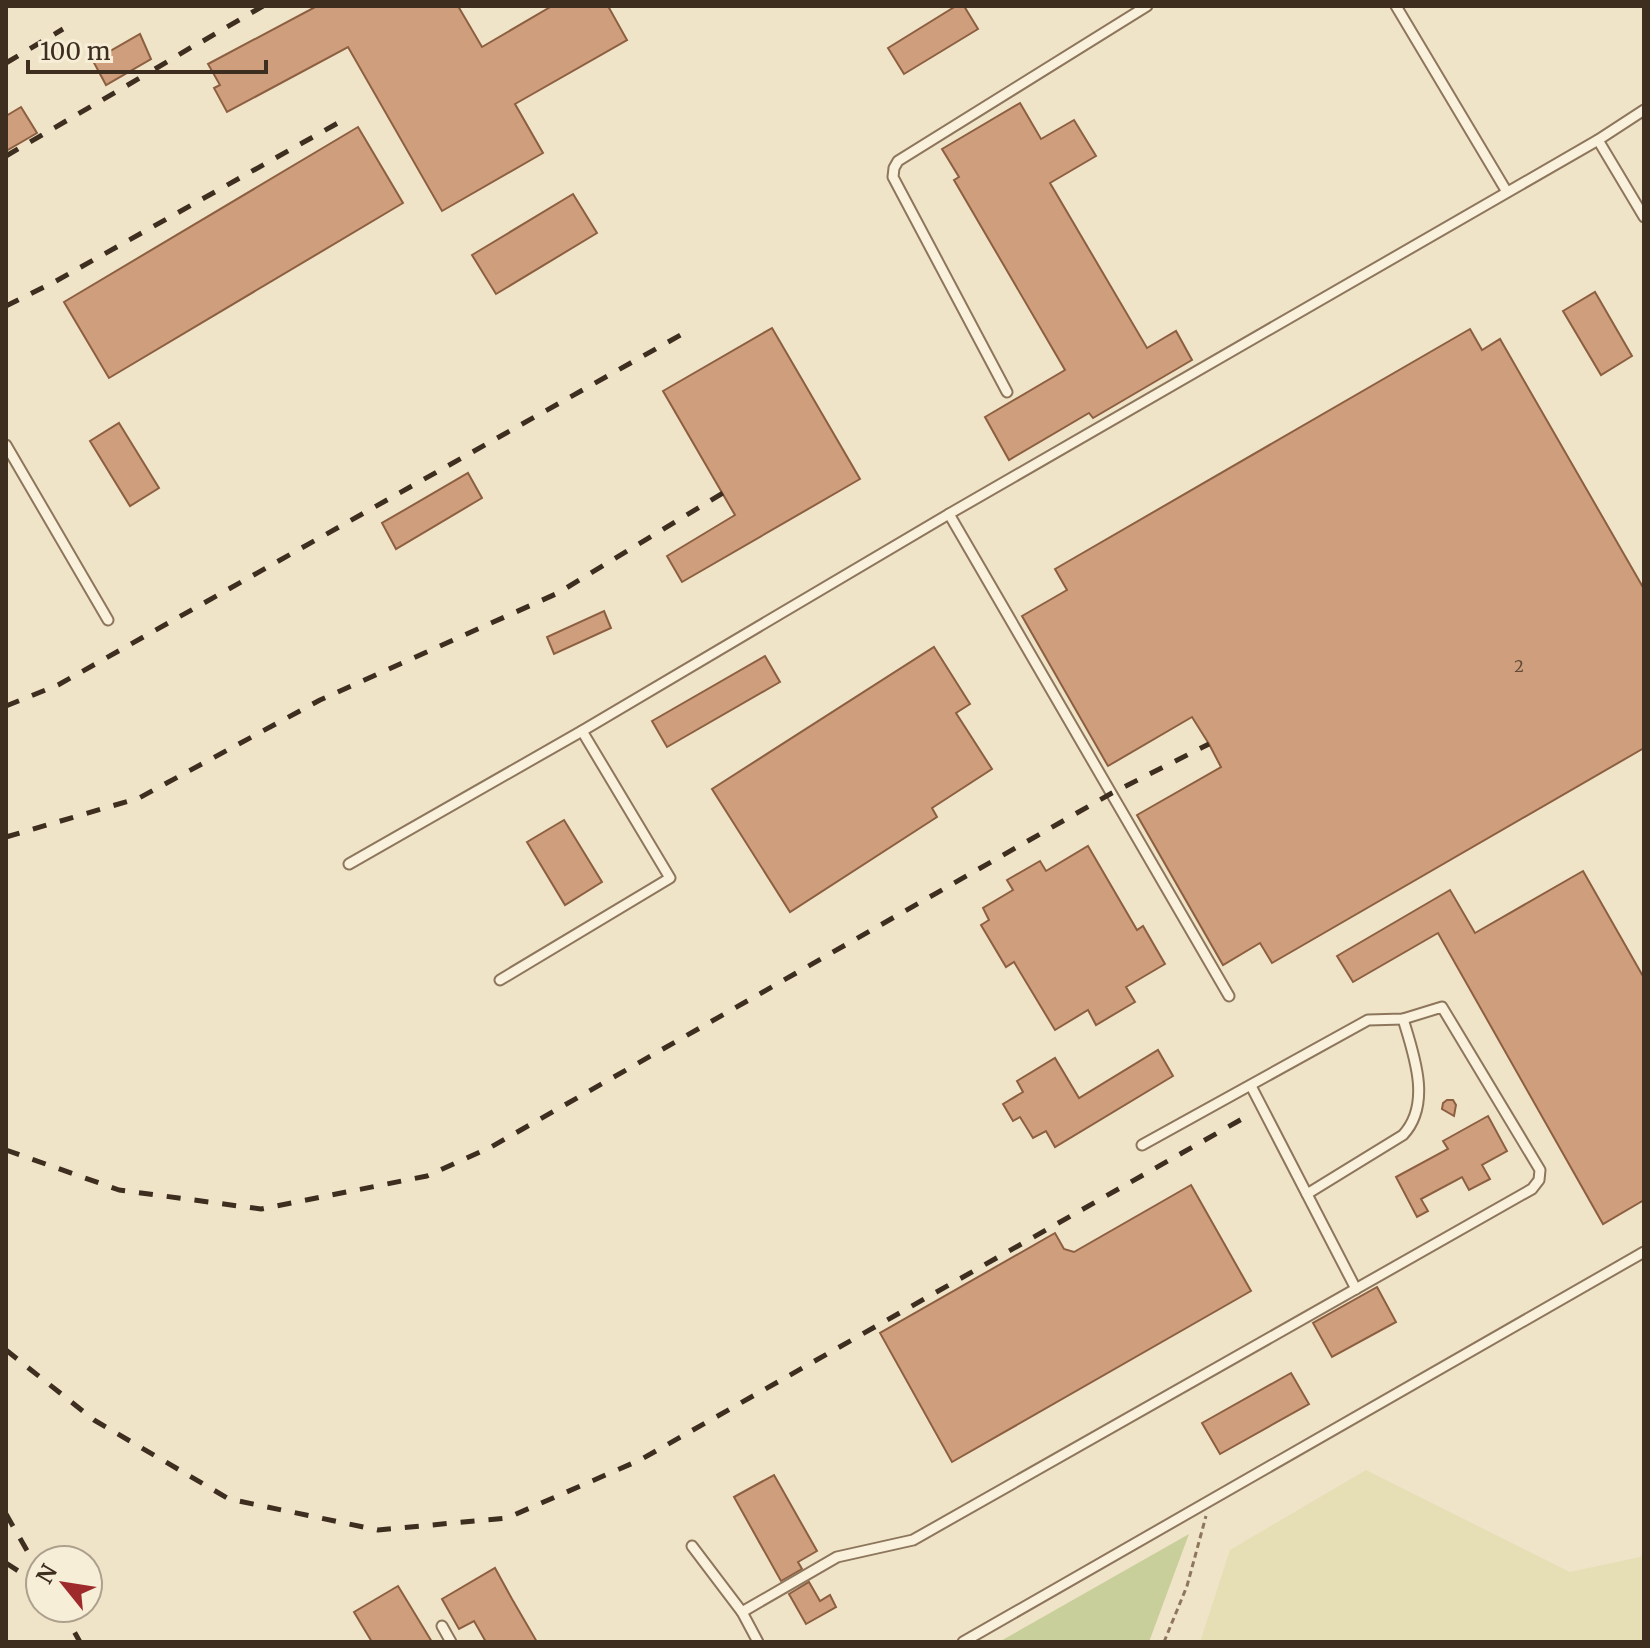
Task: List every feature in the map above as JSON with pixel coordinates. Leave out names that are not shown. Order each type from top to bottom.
[{"type":"lane","points":[[1007,392],[893,177],[894,168],[898,161],[1147,6]]},
{"type":"lane","points":[[1396,6],[1507,192]]},
{"type":"lane","points":[[349,864],[1598,140],[1644,110]]},
{"type":"lane","points":[[1598,140],[1644,217]]},
{"type":"lane","points":[[6,445],[108,620]]},
{"type":"lane","points":[[949,514],[1229,996]]},
{"type":"lane","points":[[500,980],[670,878],[582,731]]},
{"type":"lane","points":[[742,1612],[837,1557],[913,1540],[1532,1189],[1539,1180],[1540,1170],[1442,1007],[1403,1019],[1368,1020],[1142,1145]]},
{"type":"lane","points":[[1307,1194],[1403,1135],[1412,1125],[1420,1078],[1403,1019]]},
{"type":"lane","points":[[1251,1086],[1356,1289]]},
{"type":"lane","points":[[963,1642],[1644,1252]]},
{"type":"lane","points":[[692,1546],[742,1612],[758,1642]]},
{"type":"lane","points":[[442,1626],[451,1642]]},
{"type":"path","points":[[1164,1642],[1187,1586],[1210,1501]]},
{"type":"shaded area","points":[[1366,1470],[1570,1572],[1640,1557],[1644,1552],[1644,1642],[1200,1642],[1230,1550]]},
{"type":"green space","points":[[1189,1534],[1149,1642],[999,1642]]},
{"type":"building","points":[[317,6],[458,6],[482,47],[552,6],[608,6],[627,40],[515,104],[543,153],[442,211],[348,47],[227,112],[214,88],[220,85],[208,64]]},
{"type":"building","points":[[956,6],[964,6],[978,29],[904,74],[888,48]]},
{"type":"building","points":[[140,34],[151,59],[106,85],[93,61]]},
{"type":"building","points":[[1020,103],[1041,139],[1074,120],[1096,156],[1050,183],[1147,348],[1176,331],[1192,360],[1093,418],[1089,413],[1009,460],[985,417],[1065,370],[954,180],[959,177],[942,149]]},
{"type":"building","points":[[21,107],[37,133],[6,151],[6,116]]},
{"type":"building","points":[[358,127],[403,203],[109,378],[64,302]]},
{"type":"building","points":[[573,194],[597,233],[496,294],[472,255]]},
{"type":"building","points":[[1595,292],[1632,356],[1601,375],[1563,311]]},
{"type":"building","points":[[772,328],[860,479],[682,582],[667,556],[735,515],[663,391]]},
{"type":"building","points":[[1470,329],[1482,350],[1500,339],[1644,589],[1644,748],[1272,963],[1260,943],[1223,965],[1137,815],[1221,767],[1209,744],[1192,717],[1108,766],[1022,616],[1067,590],[1055,569]]},
{"type":"building","points":[[119,423],[159,488],[130,506],[90,441]]},
{"type":"building","points":[[468,473],[482,498],[396,549],[382,523]]},
{"type":"building","points":[[604,611],[611,628],[554,654],[547,637]]},
{"type":"building","points":[[934,647],[970,704],[956,713],[992,769],[932,808],[937,817],[790,912],[712,789]]},
{"type":"building","points":[[765,656],[780,682],[667,747],[652,721]]},
{"type":"building","points":[[564,820],[602,882],[565,905],[527,842]]},
{"type":"building","points":[[1088,846],[1137,930],[1143,926],[1165,964],[1126,987],[1135,1002],[1096,1025],[1088,1010],[1055,1030],[1014,962],[1006,967],[981,925],[989,920],[983,908],[1013,890],[1007,880],[1040,861],[1046,871]]},
{"type":"building","points":[[1583,871],[1644,978],[1644,1200],[1603,1224],[1438,933],[1353,982],[1337,956],[1450,890],[1475,933]]},
{"type":"building","points":[[1158,1050],[1173,1076],[1055,1147],[1046,1131],[1033,1138],[1020,1117],[1013,1121],[1003,1104],[1023,1092],[1017,1081],[1055,1058],[1079,1098]]},
{"type":"building","points":[[1447,1100],[1453,1100],[1456,1105],[1454,1116],[1442,1109]]},
{"type":"building","points":[[1488,1116],[1507,1151],[1482,1165],[1490,1179],[1469,1190],[1462,1177],[1421,1199],[1428,1211],[1417,1217],[1396,1177],[1448,1149],[1443,1141]]},
{"type":"building","points":[[1191,1185],[1251,1291],[952,1462],[880,1333],[1055,1233],[1064,1249],[1074,1252]]},
{"type":"building","points":[[1377,1287],[1396,1322],[1332,1357],[1313,1323]]},
{"type":"building","points":[[1291,1373],[1309,1404],[1220,1454],[1202,1423]]},
{"type":"building","points":[[774,1475],[817,1551],[798,1562],[802,1569],[781,1581],[734,1497]]},
{"type":"building","points":[[495,1568],[537,1642],[486,1642],[474,1621],[459,1629],[442,1599]]},
{"type":"building","points":[[809,1582],[820,1601],[830,1595],[836,1607],[806,1624],[789,1594]]},
{"type":"building","points":[[398,1586],[432,1642],[372,1642],[354,1612]]},
{"type":"railway","points":[[203,41],[263,6]]},
{"type":"railway","points":[[6,63],[63,29]]},
{"type":"railway","points":[[155,69],[195,45]]},
{"type":"railway","points":[[6,156],[145,75]]},
{"type":"railway","points":[[6,306],[345,119]]},
{"type":"railway","points":[[6,706],[58,685],[684,333]]},
{"type":"railway","points":[[6,837],[139,798],[320,700],[558,593],[723,493]]},
{"type":"railway","points":[[6,1150],[119,1190],[261,1209],[427,1176],[491,1147],[1112,793],[1209,744]]},
{"type":"railway","points":[[6,1350],[94,1420],[229,1499],[378,1530],[507,1518],[640,1460],[1242,1119]]},
{"type":"railway","points":[[6,1514],[24,1545]]},
{"type":"railway","points":[[6,1563],[24,1575]]},
{"type":"railway","points":[[70,1624],[80,1642]]}]
